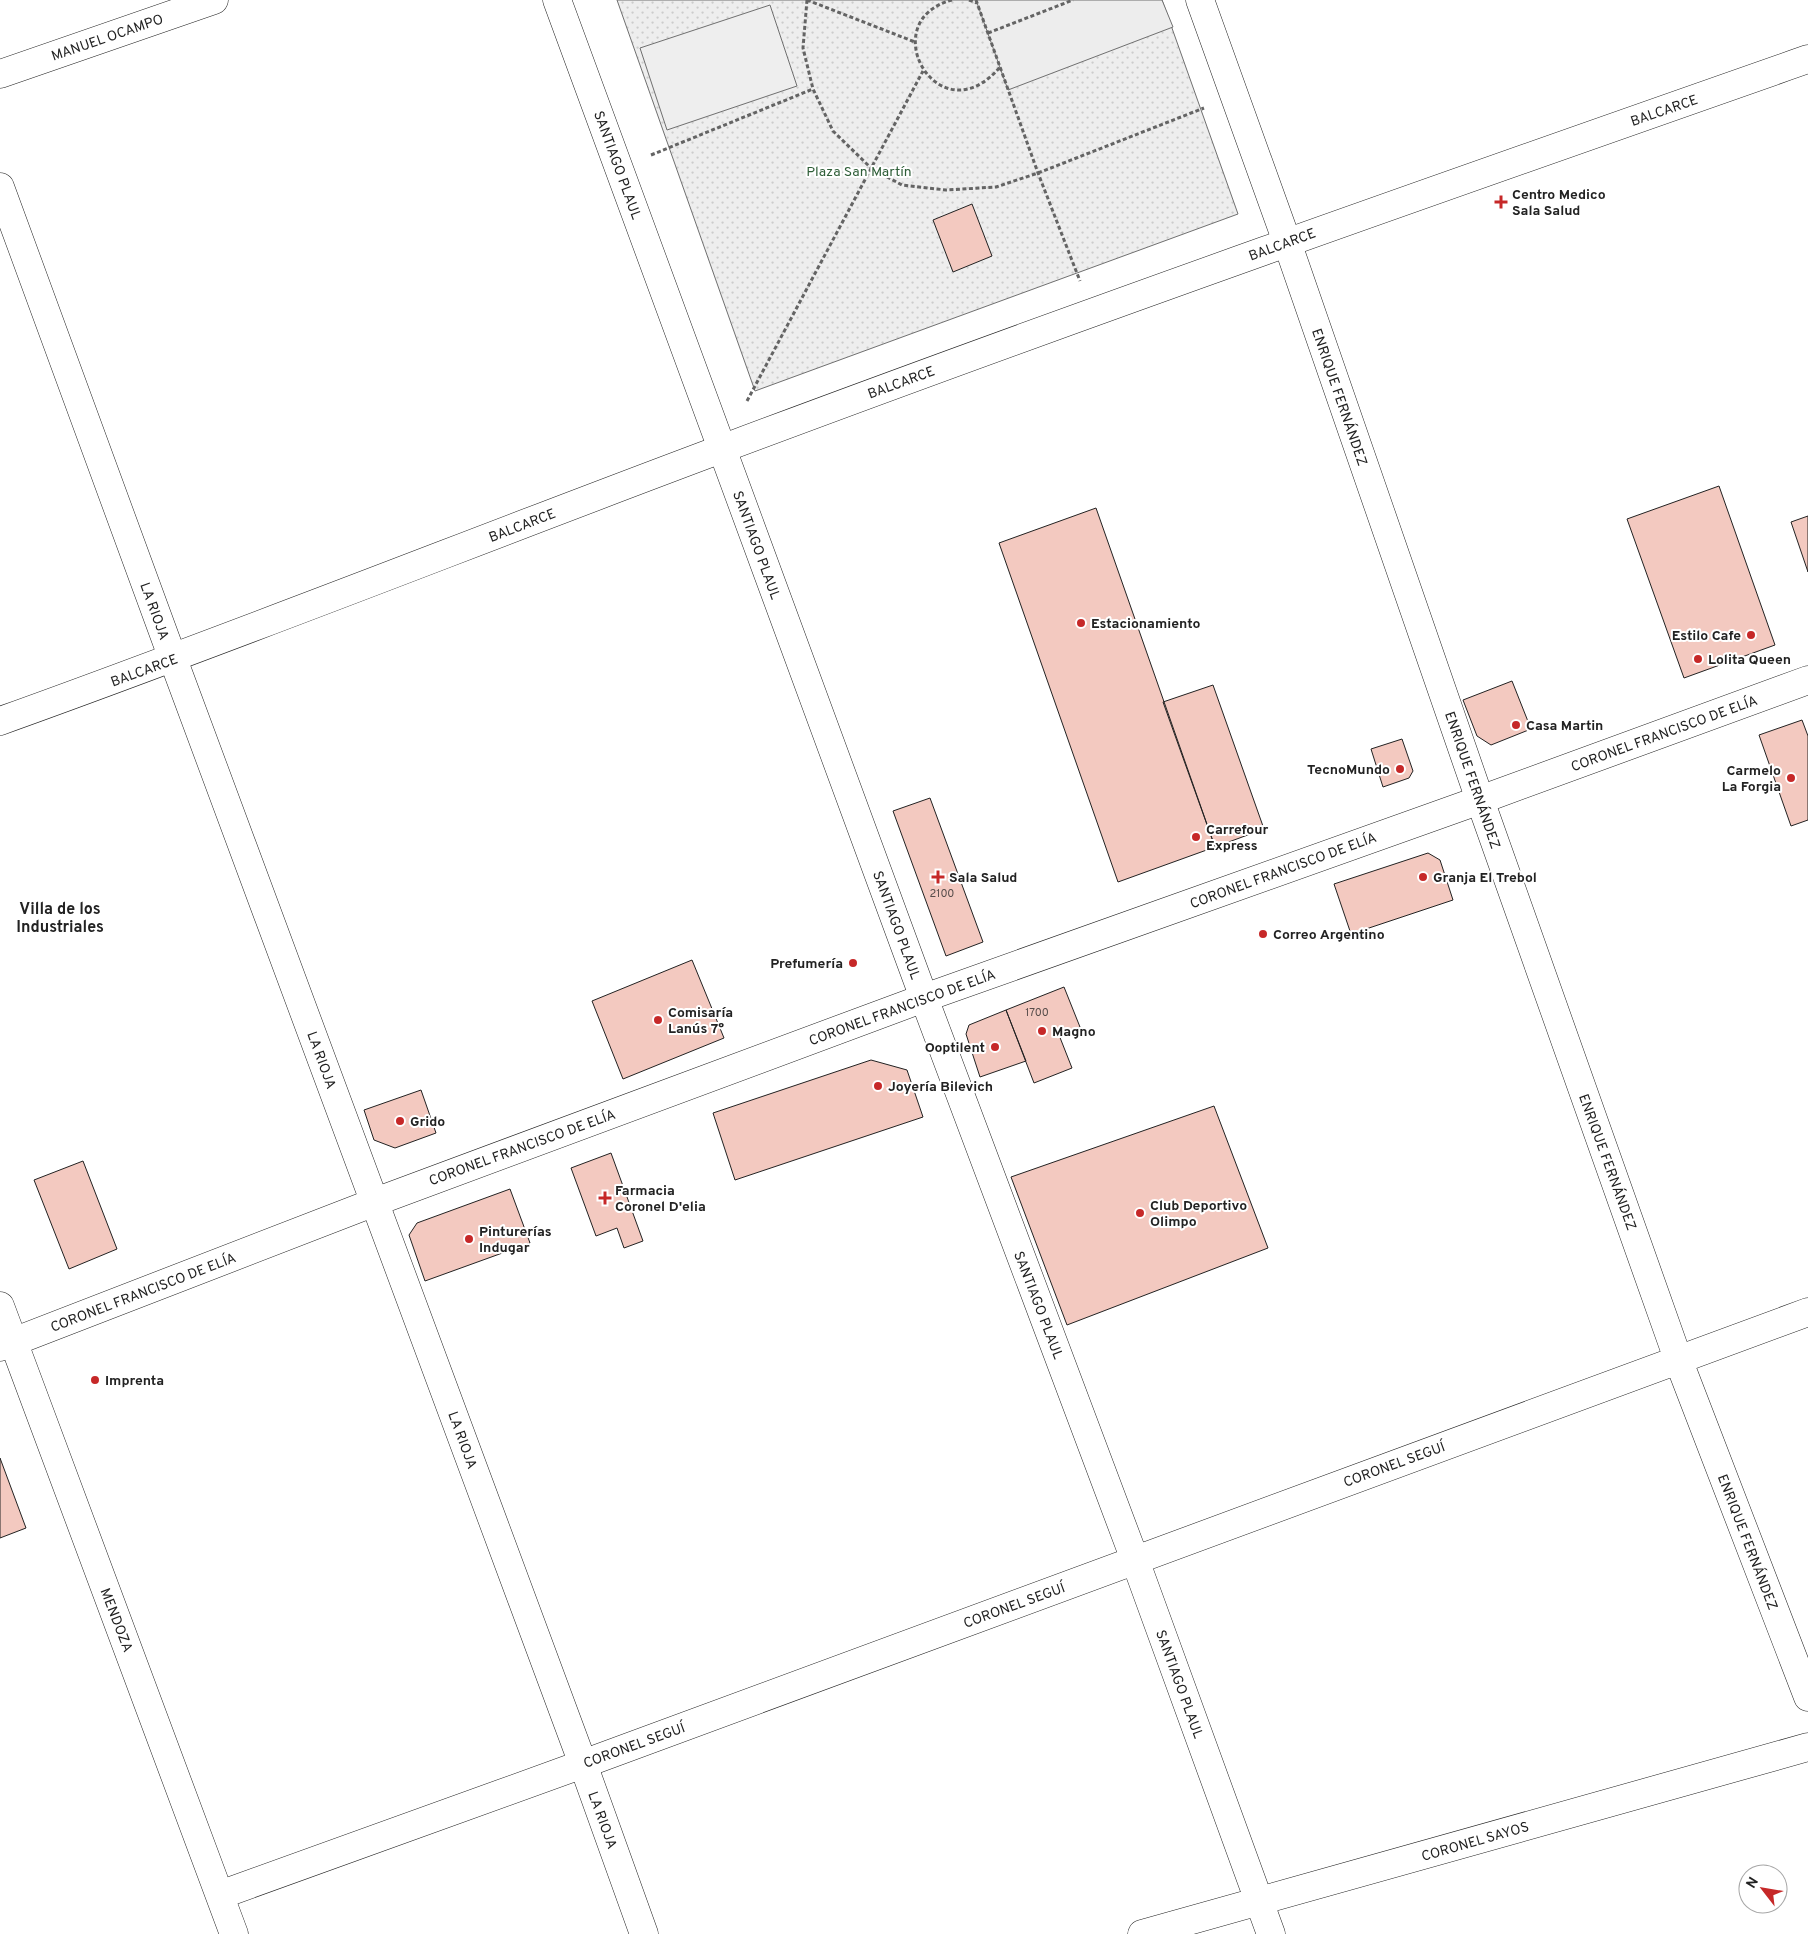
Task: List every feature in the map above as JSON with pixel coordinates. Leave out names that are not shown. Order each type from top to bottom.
[{"type":"street","name":"MANUEL OCAMPO","points":[[0,74],[214,0]]},
{"type":"street","name":"SANTIAGO PLAUL","points":[[557,0],[924,998],[1135,1560],[1271,1934]]},
{"type":"street","name":"ENRIQUE FERNÁNDEZ","points":[[1200,0],[1678,1359],[1808,1697]]},
{"type":"street","name":"BALCARCE","points":[[0,721],[173,659],[722,449],[1091,312],[1808,59]]},
{"type":"street","name":"LA RIOJA","points":[[0,187],[583,1764],[644,1934]]},
{"type":"street","name":"CORONEL FRANCISCO DE ELÍA","points":[[6,1345],[375,1202],[924,998],[1480,800],[1808,680]]},
{"type":"street","name":"MENDOZA","points":[[0,1306],[6,1345],[234,1934]]},
{"type":"street","name":"CORONEL SEGUÍ","points":[[220,1895],[583,1764],[1808,1312]]},
{"type":"street","name":"CORONEL SAYOS","points":[[1142,1934],[1808,1747]]},
{"type":"path","points":[[915,42],[807,0],[803,48],[813,89],[833,131],[870,168],[902,185],[946,190],[996,187],[1038,173],[1235,96]]},
{"type":"path","points":[[952,0],[937,5],[926,15],[918,28],[915,42],[916,57],[923,71],[933,82],[947,88],[962,90],[976,87],[989,79],[1000,67]]},
{"type":"path","points":[[969,0],[977,1],[1038,173],[1091,312]]},
{"type":"path","points":[[988,33],[1073,0]]},
{"type":"path","points":[[722,449],[923,71]]},
{"type":"path","points":[[619,168],[813,89]]},
{"type":"green space","name":"Plaza San Martín","points":[[617,0],[1162,0],[1238,214],[755,391]]},
{"type":"green space","points":[[770,5],[797,86],[667,130],[640,48]]},
{"type":"shaded area","points":[[976,0],[1162,0],[1173,27],[1008,90]]},
{"type":"building","points":[[972,204],[992,256],[953,272],[933,220]]},
{"type":"building","points":[[1719,486],[1775,645],[1684,678],[1627,519]]},
{"type":"building","name":"Estacionamiento","points":[[1096,508],[1215,847],[1118,882],[999,543]]},
{"type":"building","points":[[1808,516],[1808,572],[1791,522]]},
{"type":"building","points":[[1512,681],[1531,729],[1491,745],[1477,736],[1463,700]]},
{"type":"building","points":[[1213,685],[1264,829],[1215,847],[1163,702]]},
{"type":"building","name":"Carmelo La Forgia","points":[[1802,720],[1808,736],[1808,820],[1791,826],[1759,735]]},
{"type":"building","points":[[1402,739],[1413,771],[1409,778],[1383,787],[1371,749]]},
{"type":"building","name":"Sala Salud","points":[[930,798],[983,942],[946,956],[893,811]]},
{"type":"building","points":[[1428,853],[1440,860],[1453,900],[1351,934],[1334,884]]},
{"type":"building","name":"Comisaría Lanús 7°","points":[[692,960],[724,1038],[623,1079],[592,1001]]},
{"type":"building","name":"Magno","points":[[1064,987],[1080,1027],[1059,1035],[1072,1068],[1034,1083],[1006,1010]]},
{"type":"building","name":"Ooptilent","points":[[1006,1010],[1026,1061],[980,1077],[966,1034],[969,1025]]},
{"type":"building","points":[[871,1060],[907,1070],[923,1117],[735,1180],[713,1113]]},
{"type":"building","name":"Grido","points":[[421,1090],[436,1133],[395,1148],[374,1140],[364,1110]]},
{"type":"building","name":"Club Deportivo Olimpo","points":[[1214,1106],[1268,1248],[1067,1325],[1011,1177]]},
{"type":"building","name":"Farmacia Coronel D'elia","points":[[611,1153],[643,1241],[624,1248],[617,1228],[596,1236],[571,1168]]},
{"type":"building","points":[[83,1161],[117,1249],[69,1269],[34,1180]]},
{"type":"building","name":"Pinturerías Indugar","points":[[510,1189],[530,1243],[425,1281],[409,1235],[417,1223]]},
{"type":"building","points":[[0,1458],[26,1528],[0,1538]]},
{"type":"place","name":"Centro Medico Sala Salud","points":[[1501,202]]},
{"type":"place","name":"Estacionamiento","points":[[1081,623]]},
{"type":"place","name":"Estilo Cafe","points":[[1751,635]]},
{"type":"place","name":"Lolita Queen","points":[[1698,659]]},
{"type":"place","name":"Casa Martin","points":[[1516,725]]},
{"type":"place","name":"TecnoMundo","points":[[1400,769]]},
{"type":"place","name":"Carmelo La Forgia","points":[[1791,778]]},
{"type":"place","name":"Carrefour Express","points":[[1196,837]]},
{"type":"place","name":"Sala Salud","points":[[938,877]]},
{"type":"place","name":"Granja El Trebol","points":[[1423,877]]},
{"type":"place","name":"Correo Argentino","points":[[1263,934]]},
{"type":"place","name":"Prefumería","points":[[853,963]]},
{"type":"place","name":"Comisaría Lanús 7°","points":[[658,1020]]},
{"type":"place","name":"Magno","points":[[1042,1031]]},
{"type":"place","name":"Ooptilent","points":[[995,1047]]},
{"type":"place","name":"Joyería Bilevich","points":[[878,1086]]},
{"type":"place","name":"Grido","points":[[400,1121]]},
{"type":"place","name":"Farmacia Coronel D'elia","points":[[605,1198]]},
{"type":"place","name":"Club Deportivo Olimpo","points":[[1140,1213]]},
{"type":"place","name":"Pinturerías Indugar","points":[[469,1239]]},
{"type":"place","name":"Imprenta","points":[[95,1380]]},
{"type":"district","name":"Villa de los Industriales","points":[[60,917]]}]
